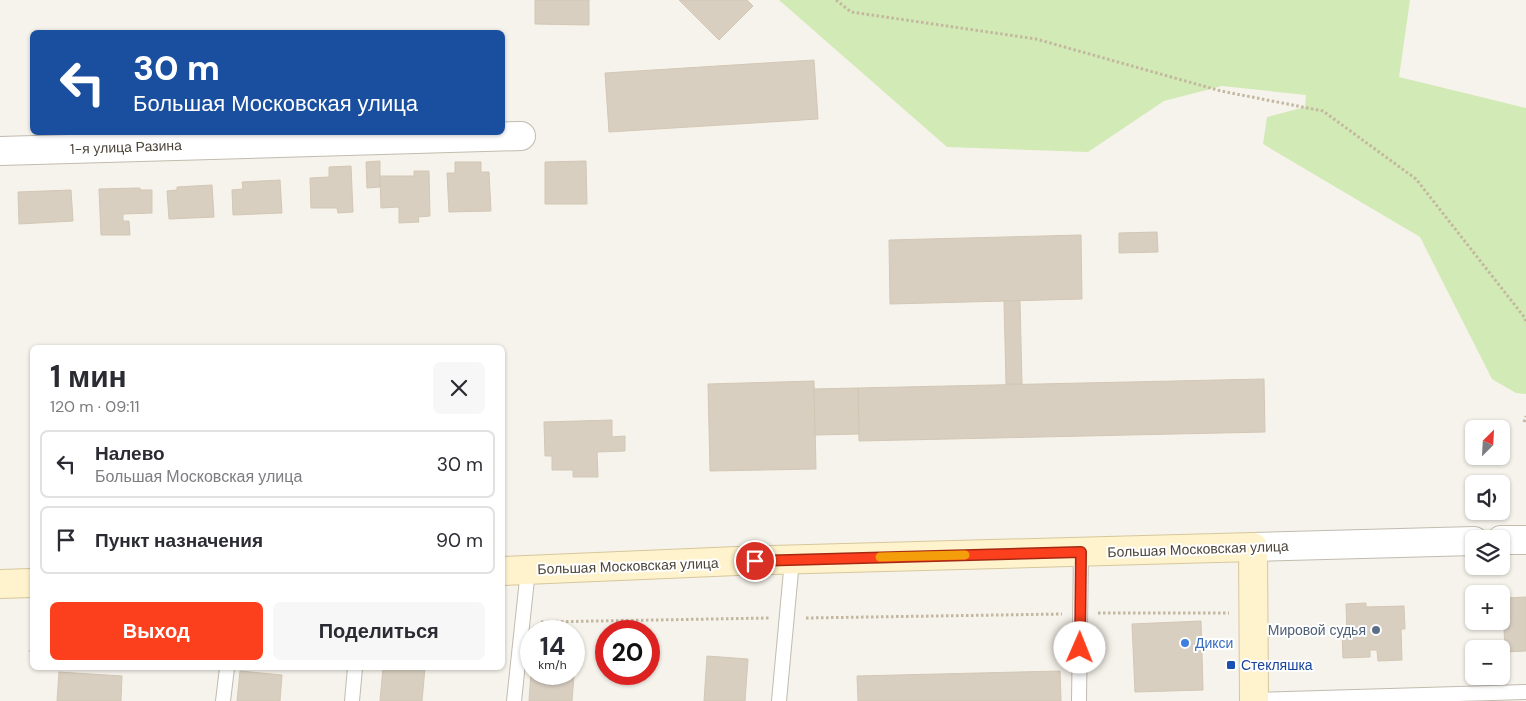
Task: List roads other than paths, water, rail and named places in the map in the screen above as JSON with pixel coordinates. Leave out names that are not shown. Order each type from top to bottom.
[{"type":"street","name":"1-я улица Разина","points":[[0,151],[521,136]]},
{"type":"street","points":[[1510,540],[1526,540]]},
{"type":"street","name":"Большая Московская улица","points":[[515,571],[792,560],[1465,541]]},
{"type":"street","points":[[1254,547],[1254,700]]},
{"type":"street","points":[[0,584],[30,583]]},
{"type":"lane","points":[[1079,701],[1081,552]]},
{"type":"lane","points":[[779,701],[792,560]]},
{"type":"lane","points":[[514,701],[523,622],[515,571]]},
{"type":"lane","points":[[223,701],[227,670]]},
{"type":"lane","points":[[352,701],[355,670]]},
{"type":"lane","points":[[1254,700],[1526,692]]},
{"type":"place","name":"Мировой судья","points":[[1376,630]]},
{"type":"place","name":"Дикси","points":[[1185,643]]},
{"type":"place","name":"Стекляшка","points":[[1231,665]]}]
